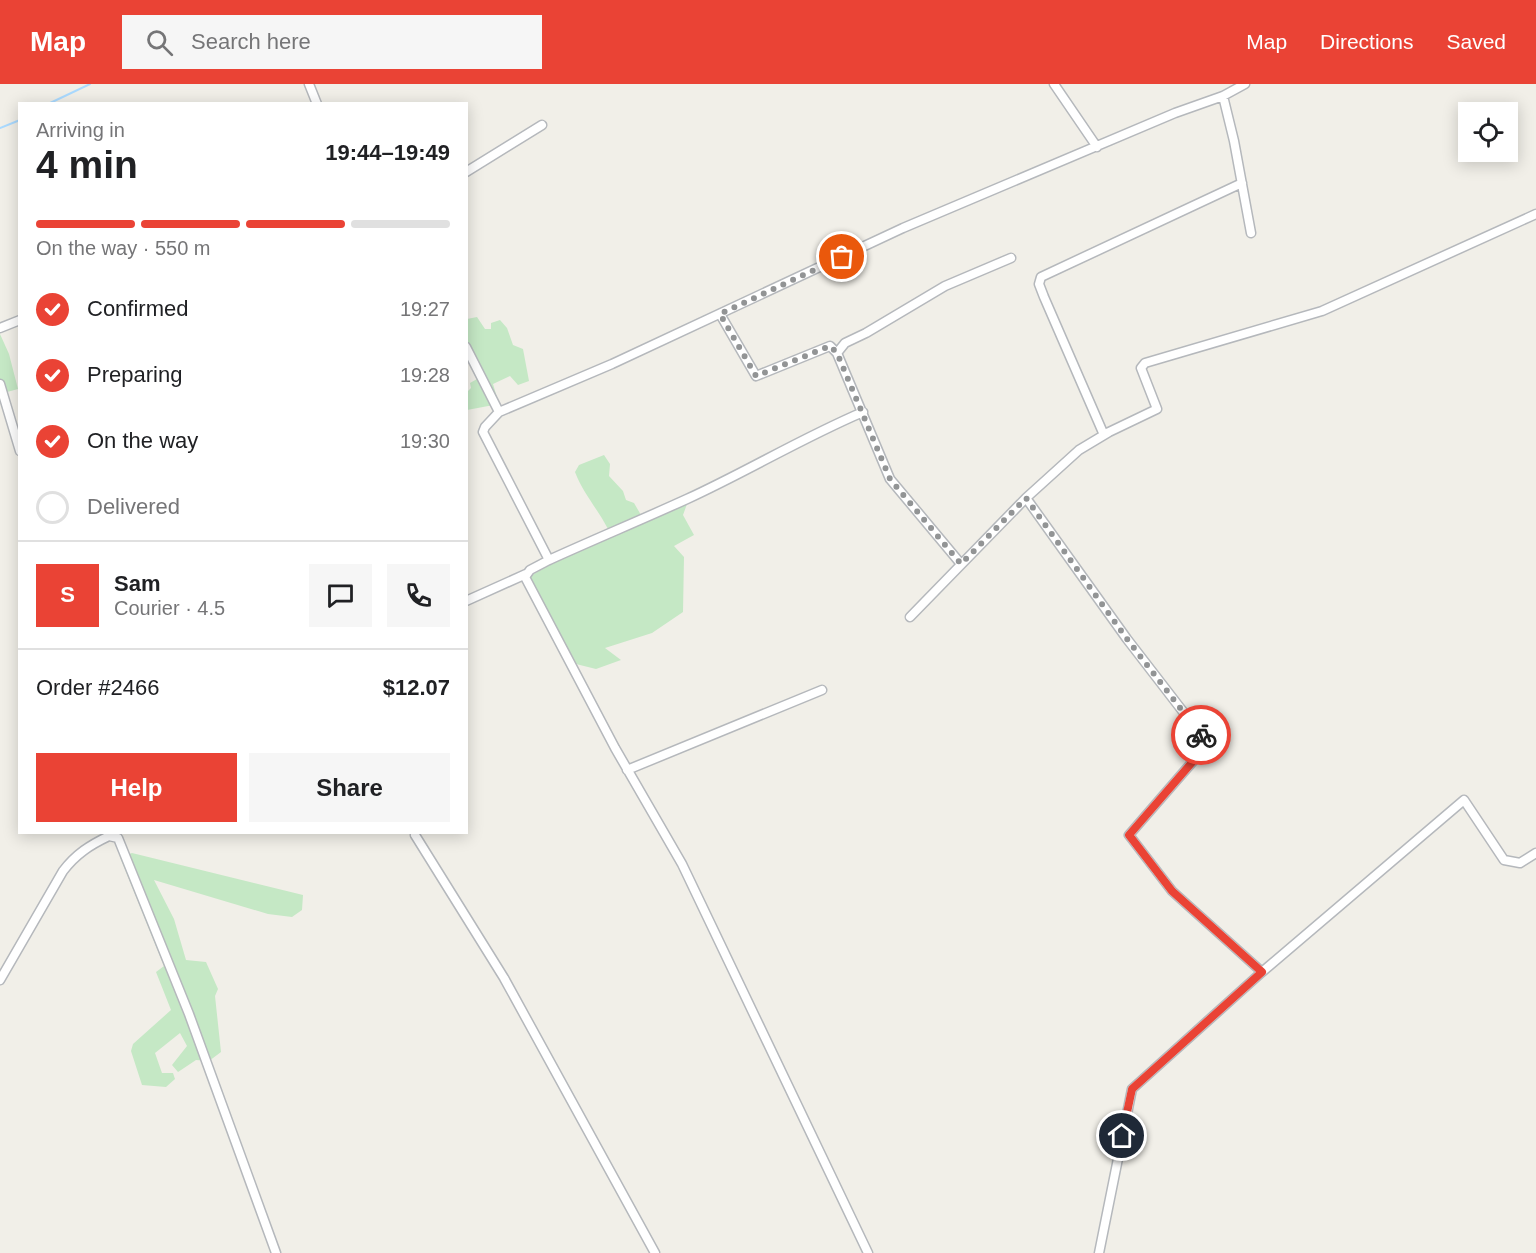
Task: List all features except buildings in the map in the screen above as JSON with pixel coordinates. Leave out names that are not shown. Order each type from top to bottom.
[{"type":"street","points":[[309,84],[316,102]]},
{"type":"street","points":[[1054,84],[1097,147]]},
{"type":"street","points":[[549,560],[483,432],[499,412],[612,364],[903,228],[1175,113],[1223,96],[1245,84]]},
{"type":"street","points":[[1223,96],[1251,233]]},
{"type":"street","points":[[468,171],[542,125]]},
{"type":"street","points":[[1104,435],[1044,297],[1039,284],[1041,277],[1242,183]]},
{"type":"street","points":[[910,617],[1026,498],[1079,450],[1157,409],[1141,368],[1145,363],[1322,311],[1536,214]]},
{"type":"street","points":[[837,353],[845,343],[945,286],[1011,258]]},
{"type":"street","points":[[720,314],[756,376],[830,346],[837,353],[890,479],[961,564]]},
{"type":"street","points":[[0,328],[18,321]]},
{"type":"street","points":[[468,351],[499,412]]},
{"type":"street","points":[[0,384],[18,444]]},
{"type":"street","points":[[468,600],[526,574],[549,560],[688,499],[862,412]]},
{"type":"street","points":[[1026,498],[1127,639],[1208,744],[1129,835],[1172,891],[1262,972]]},
{"type":"street","points":[[526,574],[525,582],[681,864],[868,1253]]},
{"type":"street","points":[[627,770],[822,690]]},
{"type":"street","points":[[1099,1253],[1132,1089],[1262,972],[1464,800],[1504,860],[1520,863],[1536,853]]},
{"type":"street","points":[[0,980],[63,871],[86,848],[118,834],[189,1014],[276,1253]]},
{"type":"street","points":[[415,835],[504,978],[656,1253]]},
{"type":"green space","points":[[477,317],[485,329],[491,329],[491,323],[500,320],[507,328],[513,345],[523,349],[529,381],[518,385],[510,376],[493,384],[499,404],[468,410],[470,383],[477,379],[468,361],[468,319]]},
{"type":"green space","points":[[0,334],[9,354],[18,389],[0,394]]},
{"type":"green space","points":[[604,455],[610,464],[609,476],[623,491],[626,500],[634,503],[641,515],[608,529],[575,472],[579,465]]},
{"type":"green space","points":[[687,504],[683,515],[694,535],[674,546],[684,557],[683,612],[652,633],[605,648],[621,660],[596,669],[576,664],[561,644],[527,578],[556,561]]},
{"type":"green space","points":[[132,853],[303,895],[302,910],[292,917],[268,914],[154,880],[174,919],[186,960],[206,962],[218,989],[215,996],[221,1052],[209,1061],[196,1060],[178,1072],[172,1065],[187,1046],[180,1033],[155,1053],[162,1073],[173,1073],[175,1079],[166,1087],[142,1085],[131,1051],[133,1044],[171,1010],[156,972],[164,966],[120,857]]},
{"type":"waterway","points":[[52,102],[90,84]]},
{"type":"waterway","points":[[0,128],[18,121]]},
{"type":"way so far","points":[[842,257],[720,314],[756,376],[830,346],[837,353],[890,479],[961,564],[1026,498],[1127,639],[1201,735]]},
{"type":"route","points":[[1122,1136],[1132,1089],[1262,972],[1172,891],[1129,835],[1208,744],[1201,735]]}]
